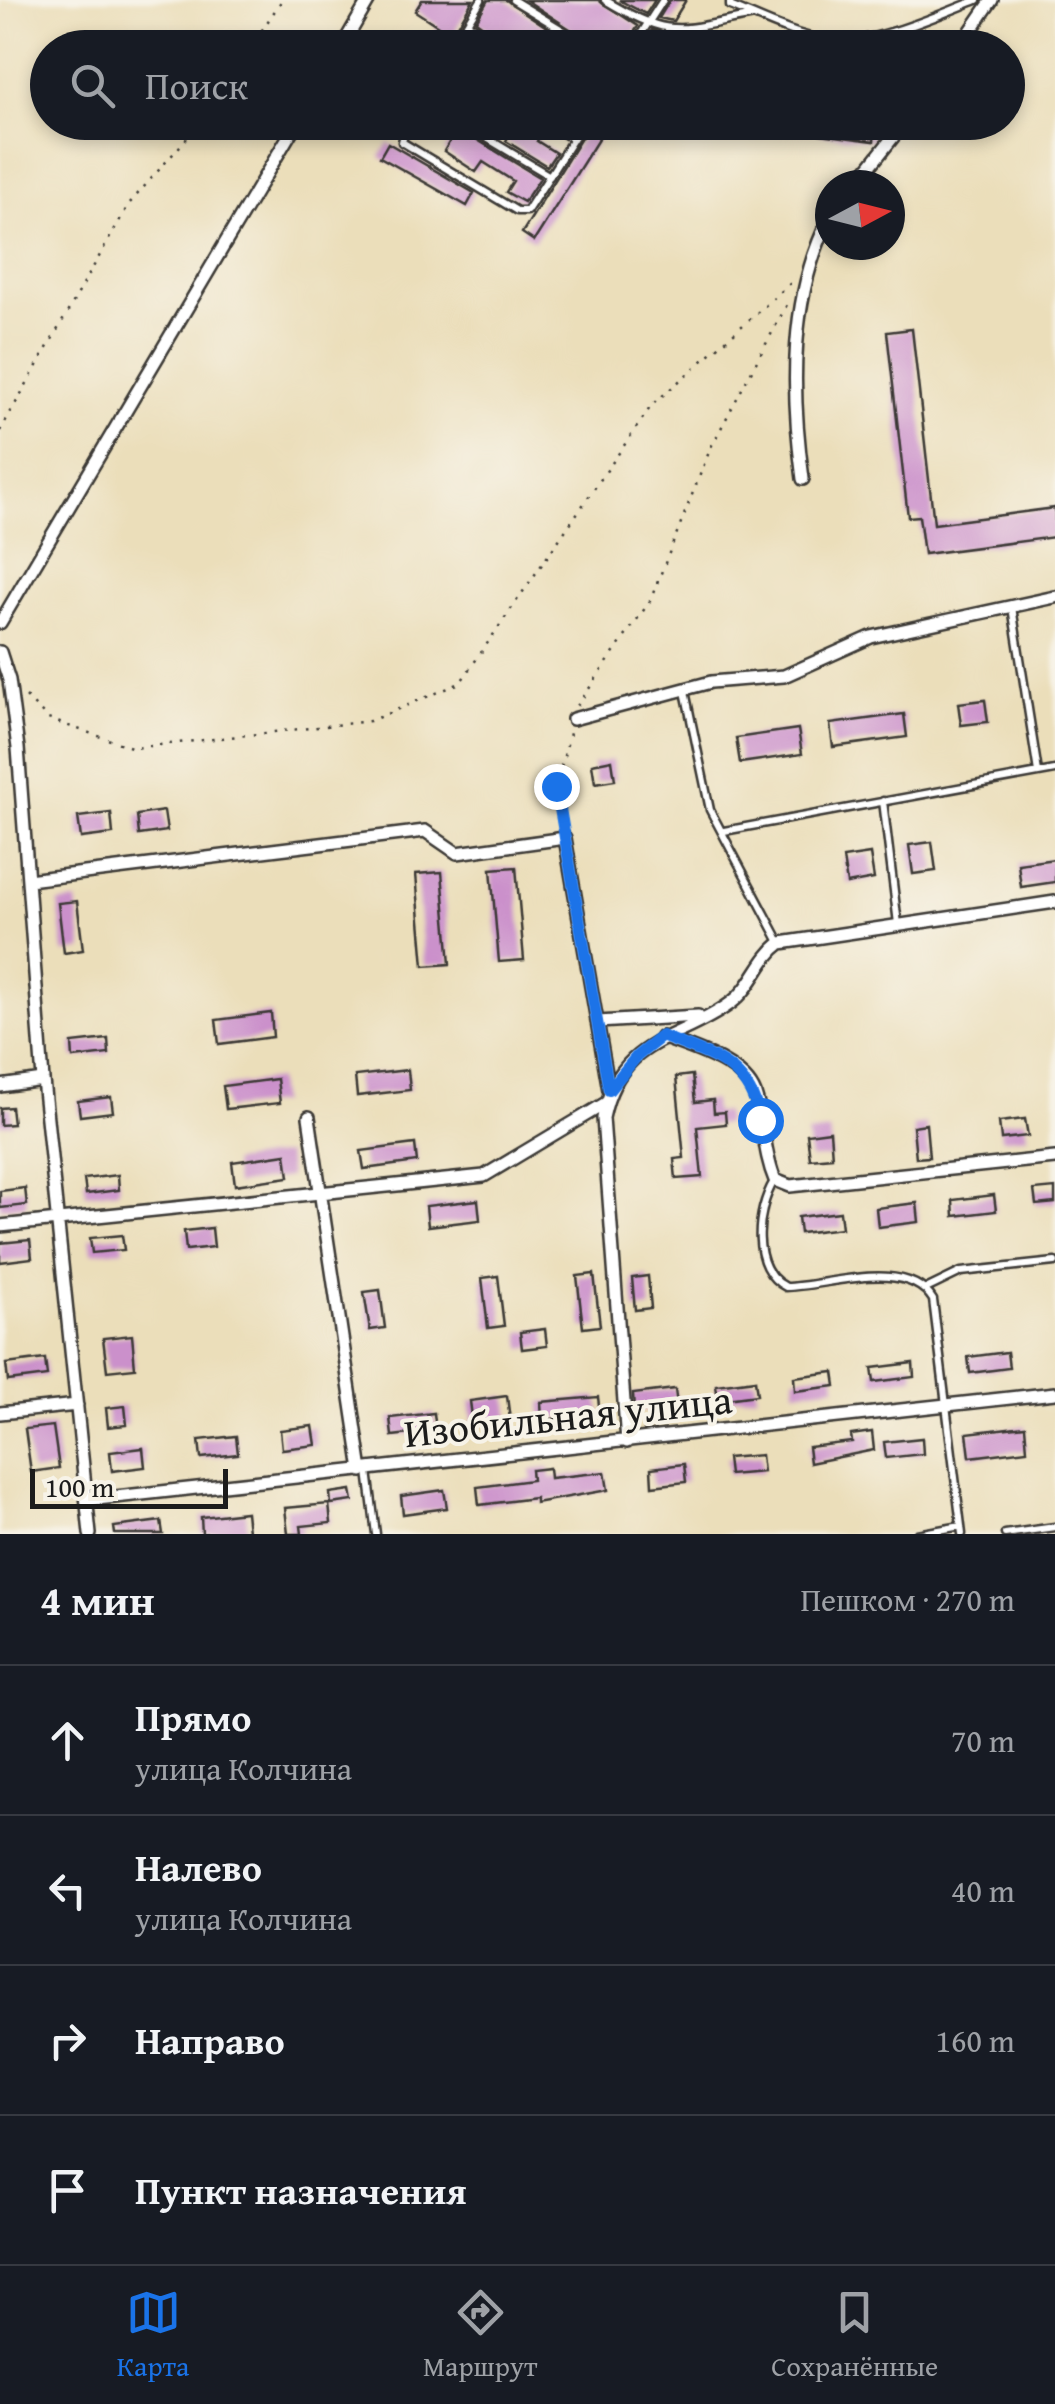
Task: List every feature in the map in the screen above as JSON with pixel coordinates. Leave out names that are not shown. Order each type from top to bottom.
[{"type":"street","points":[[352,30],[369,0]]},
{"type":"street","points":[[971,30],[992,0]]},
{"type":"street","points":[[0,622],[285,140]]},
{"type":"street","points":[[868,170],[891,140]]},
{"type":"street","points":[[803,479],[794,411],[805,271],[815,249]]},
{"type":"street","points":[[574,719],[685,688],[784,676],[871,637],[1055,597]]},
{"type":"street","points":[[0,652],[9,680],[43,1080],[90,1534]]},
{"type":"street","points":[[28,880],[424,831],[457,853],[565,838],[609,1090],[606,1104],[610,1238],[626,1442]]},
{"type":"street","points":[[609,1090],[637,1056],[662,1036],[712,1015],[734,1000],[762,968],[769,952],[781,944],[1055,902]]},
{"type":"street","points":[[598,1022],[712,1015]]},
{"type":"street","points":[[662,1036],[736,1071],[754,1090],[766,1159],[775,1180],[790,1186],[1055,1158]]},
{"type":"street","points":[[0,1086],[43,1080]]},
{"type":"street","points":[[0,1226],[484,1176],[606,1104]]},
{"type":"street","points":[[310,1117],[318,1194],[365,1470]]},
{"type":"street","name":"Изобильная улица","points":[[88,1500],[1055,1394]]},
{"type":"street","points":[[0,1413],[77,1405]]},
{"type":"lane","points":[[463,30],[481,0]]},
{"type":"lane","points":[[512,0],[562,30]]},
{"type":"lane","points":[[605,0],[646,25],[668,30],[755,16]]},
{"type":"lane","points":[[643,30],[663,0]]},
{"type":"lane","points":[[890,30],[977,0]]},
{"type":"lane","points":[[728,2],[755,16],[801,30]]},
{"type":"lane","points":[[467,23],[478,30]]},
{"type":"lane","points":[[402,140],[517,211],[527,212],[573,140]]},
{"type":"lane","points":[[490,140],[550,176]]},
{"type":"lane","points":[[1012,607],[1038,772]]},
{"type":"lane","points":[[685,688],[710,810],[724,831],[762,915],[781,944]]},
{"type":"lane","points":[[724,831],[1055,770]]},
{"type":"lane","points":[[882,802],[898,925]]},
{"type":"lane","points":[[775,1180],[764,1199],[760,1217],[764,1265],[771,1280],[786,1287],[891,1278],[917,1282],[933,1300],[962,1530],[918,1534]]},
{"type":"lane","points":[[926,1289],[961,1272],[1055,1262]]},
{"type":"lane","points":[[365,1470],[376,1534]]},
{"type":"lane","points":[[1005,1534],[1055,1527]]},
{"type":"path","points":[[262,30],[282,0]]},
{"type":"path","points":[[0,432],[130,204],[185,140]]},
{"type":"path","points":[[9,680],[48,719],[134,748],[370,721],[460,682],[652,405],[805,271]]},
{"type":"path","points":[[565,838],[556,786],[576,707],[650,601],[711,447],[805,271]]},
{"type":"building","points":[[422,0],[473,0],[456,30],[436,30],[438,26],[415,11]]},
{"type":"building","points":[[488,0],[506,0],[551,30],[488,30],[476,21]]},
{"type":"building","points":[[526,0],[598,0],[638,26],[636,30],[572,30]]},
{"type":"building","points":[[619,0],[655,0],[646,14]]},
{"type":"building","points":[[670,0],[686,0],[673,21],[659,18]]},
{"type":"building","points":[[478,140],[540,178],[524,202],[506,192],[513,181],[483,162],[476,172],[444,151],[450,141]]},
{"type":"building","points":[[538,140],[556,153],[547,166],[506,141]]},
{"type":"building","points":[[580,140],[598,140],[534,241],[522,233]]},
{"type":"building","points":[[388,143],[474,193],[467,206],[380,157]]},
{"type":"building","points":[[912,329],[934,524],[1055,508],[1055,537],[924,554],[919,516],[908,517],[887,332]]},
{"type":"building","points":[[985,700],[988,722],[961,725],[958,703]]},
{"type":"building","points":[[904,714],[907,737],[833,747],[830,724]]},
{"type":"building","points":[[798,729],[802,754],[740,763],[736,738]]},
{"type":"building","points":[[612,760],[615,780],[595,783],[592,764]]},
{"type":"building","points":[[164,811],[167,831],[139,835],[137,815]]},
{"type":"building","points":[[111,813],[113,834],[81,838],[78,817]]},
{"type":"building","points":[[932,842],[936,871],[913,874],[909,845]]},
{"type":"building","points":[[870,854],[874,879],[847,884],[843,858]]},
{"type":"building","points":[[1055,859],[1055,882],[1021,887],[1018,864]]},
{"type":"building","points":[[516,867],[524,960],[499,962],[491,869]]},
{"type":"building","points":[[442,872],[450,964],[424,966],[416,874]]},
{"type":"building","points":[[77,901],[83,950],[64,953],[58,903]]},
{"type":"building","points":[[271,1013],[273,1037],[219,1044],[216,1020]]},
{"type":"building","points":[[108,1039],[109,1054],[73,1058],[72,1043]]},
{"type":"building","points":[[408,1070],[410,1090],[357,1096],[355,1076]]},
{"type":"building","points":[[692,1075],[695,1102],[713,1100],[714,1113],[725,1112],[726,1124],[697,1127],[702,1177],[676,1179],[674,1159],[684,1158],[676,1077]]},
{"type":"building","points":[[277,1079],[280,1103],[226,1109],[223,1086]]},
{"type":"building","points":[[111,1097],[113,1112],[80,1116],[78,1101]]},
{"type":"building","points":[[11,1107],[13,1124],[0,1125],[0,1108]]},
{"type":"building","points":[[1025,1119],[1028,1136],[1001,1139],[999,1122]]},
{"type":"building","points":[[926,1124],[929,1157],[916,1158],[913,1126]]},
{"type":"building","points":[[830,1131],[832,1157],[810,1159],[807,1134]]},
{"type":"building","points":[[415,1144],[417,1162],[364,1169],[361,1151]]},
{"type":"building","points":[[286,1154],[289,1177],[235,1185],[232,1162]]},
{"type":"building","points":[[118,1175],[119,1190],[86,1194],[84,1179]]},
{"type":"building","points":[[25,1188],[27,1205],[0,1208],[0,1191]]},
{"type":"building","points":[[1055,1188],[1055,1203],[1036,1205],[1034,1190]]},
{"type":"building","points":[[994,1195],[996,1211],[954,1216],[953,1200]]},
{"type":"building","points":[[478,1200],[480,1220],[428,1226],[426,1206]]},
{"type":"building","points":[[917,1203],[919,1222],[878,1227],[876,1208]]},
{"type":"building","points":[[840,1212],[842,1228],[800,1233],[798,1217]]},
{"type":"building","points":[[212,1228],[214,1247],[186,1250],[184,1231]]},
{"type":"building","points":[[122,1235],[124,1250],[92,1253],[90,1238]]},
{"type":"building","points":[[30,1240],[32,1258],[0,1262],[0,1243]]},
{"type":"building","points":[[594,1274],[600,1326],[583,1328],[577,1276]]},
{"type":"building","points":[[498,1276],[504,1326],[488,1328],[482,1278]]},
{"type":"building","points":[[648,1276],[651,1308],[635,1310],[632,1278]]},
{"type":"building","points":[[380,1290],[385,1328],[370,1330],[364,1292]]},
{"type":"building","points":[[545,1329],[547,1346],[522,1349],[520,1332]]},
{"type":"building","points":[[132,1335],[135,1368],[107,1371],[103,1338]]},
{"type":"building","points":[[1007,1352],[1009,1368],[970,1373],[968,1357]]},
{"type":"building","points":[[45,1359],[47,1376],[8,1381],[6,1364]]},
{"type":"building","points":[[913,1363],[914,1377],[874,1382],[872,1368]]},
{"type":"building","points":[[834,1372],[836,1386],[795,1391],[794,1377]]},
{"type":"building","points":[[755,1380],[757,1395],[718,1400],[716,1385]]},
{"type":"building","points":[[675,1389],[677,1406],[634,1411],[633,1394]]},
{"type":"building","points":[[507,1396],[510,1420],[473,1425],[470,1401]]},
{"type":"building","points":[[598,1397],[600,1414],[542,1420],[541,1402]]},
{"type":"building","points":[[125,1406],[127,1425],[108,1427],[106,1408]]},
{"type":"building","points":[[434,1413],[436,1431],[392,1436],[390,1418]]},
{"type":"building","points":[[53,1426],[59,1468],[31,1472],[25,1429]]},
{"type":"building","points":[[313,1426],[316,1445],[282,1449],[280,1430]]},
{"type":"building","points":[[1025,1426],[1027,1450],[970,1457],[967,1433]]},
{"type":"building","points":[[872,1432],[874,1450],[810,1463],[808,1447],[852,1442],[851,1435]]},
{"type":"building","points":[[236,1436],[238,1454],[201,1458],[199,1440]]},
{"type":"building","points":[[922,1438],[923,1454],[886,1458],[884,1442]]},
{"type":"building","points":[[143,1448],[145,1467],[112,1471],[110,1452]]},
{"type":"building","points":[[761,1455],[763,1472],[729,1475],[727,1458]]},
{"type":"building","points":[[684,1464],[686,1482],[652,1486],[651,1468]]},
{"type":"building","points":[[549,1468],[550,1478],[605,1472],[608,1490],[535,1503],[535,1498],[479,1505],[477,1487],[532,1480],[531,1470]]},
{"type":"building","points":[[351,1490],[353,1501],[331,1504],[330,1493]]},
{"type":"building","points":[[444,1490],[447,1508],[403,1514],[401,1496]]},
{"type":"building","points":[[329,1504],[331,1523],[301,1526],[302,1534],[288,1534],[285,1508]]},
{"type":"building","points":[[246,1512],[248,1531],[202,1534],[201,1517]]},
{"type":"building","points":[[161,1521],[163,1534],[115,1534],[114,1527]]},
{"type":"route","points":[[556,786],[609,1090],[637,1056],[662,1036],[736,1071],[754,1090],[760,1120]]}]
